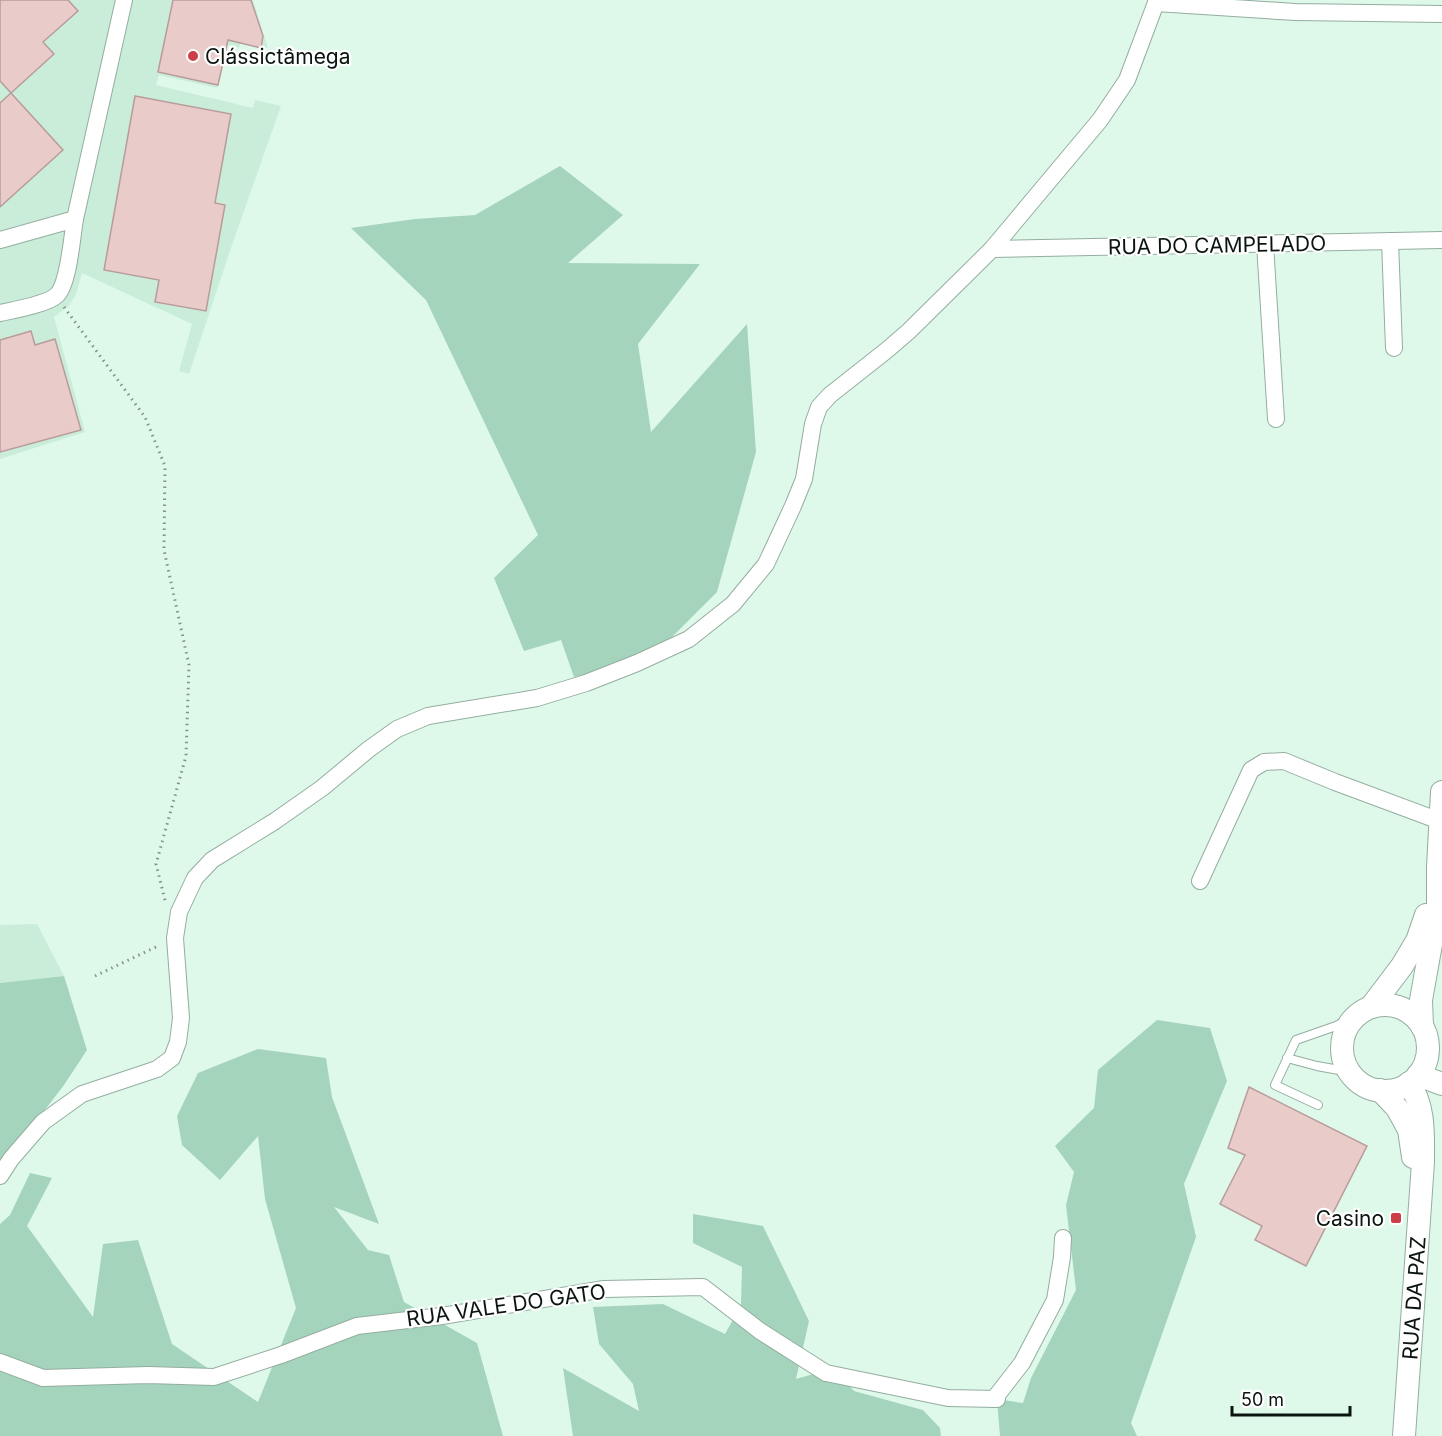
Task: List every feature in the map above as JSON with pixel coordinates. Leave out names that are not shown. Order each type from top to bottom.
[{"type":"main road","points":[[1438,867],[1417,941],[1395,975],[1348,1026],[1343,1037],[1344,1061],[1358,1081],[1368,1087],[1380,1090],[1400,1088],[1414,1079],[1425,1063],[1430,1037],[1421,1000],[1438,905],[1442,792]]},
{"type":"main road","points":[[1363,1012],[1385,1005],[1400,1007],[1413,1015],[1430,1037]]},
{"type":"main road","points":[[1414,1079],[1442,1084]]},
{"type":"main road","points":[[1414,1079],[1424,1129],[1420,1197]]},
{"type":"main road","points":[[1380,1090],[1397,1108],[1409,1130],[1420,1197]]},
{"type":"main road","points":[[1420,1197],[1434,1162],[1442,1151]]},
{"type":"main road","name":"RUA DA PAZ","points":[[1404,1436],[1420,1197]]},
{"type":"street","points":[[0,313],[44,302],[56,296],[64,284],[75,219],[124,0]]},
{"type":"street","points":[[0,1176],[11,1159],[43,1122],[81,1094],[157,1069],[172,1058],[178,1042],[181,1018],[175,938],[179,912],[195,878],[212,860],[275,821],[322,788],[397,729],[428,716],[537,698],[586,683],[689,639],[734,604],[766,564],[794,506],[804,479],[813,423],[819,407],[830,395],[909,331],[992,249],[1106,112],[1127,80],[1156,2],[1295,12],[1442,14]]},
{"type":"street","points":[[0,240],[75,219]]},
{"type":"street","name":"RUA DO CAMPELADO","points":[[992,249],[1442,240]]},
{"type":"street","points":[[1390,241],[1394,348]]},
{"type":"street","points":[[1265,244],[1276,419]]},
{"type":"street","points":[[1200,881],[1251,770],[1264,762],[1284,761],[1440,821]]},
{"type":"street","name":"RUA VALE DO GATO","points":[[0,1362],[43,1378],[148,1375],[214,1377],[357,1326],[442,1316],[604,1289],[703,1287],[760,1331],[826,1373],[948,1398],[995,1399],[1022,1363],[1055,1300],[1063,1238]]},
{"type":"lane","points":[[1318,1105],[1275,1085],[1287,1058],[1296,1040],[1336,1026],[1363,1012]]},
{"type":"lane","points":[[1287,1058],[1350,1072]]},
{"type":"path","points":[[56,296],[145,417],[165,466],[164,550],[189,665],[186,756],[156,864],[166,906]]},
{"type":"path","points":[[95,976],[175,938]]},
{"type":"shaded area","points":[[0,0],[253,0],[268,48],[241,42],[239,48],[228,45],[217,88],[159,75],[156,85],[253,108],[255,100],[281,106],[189,374],[179,371],[192,324],[82,273],[76,294],[69,306],[54,317],[85,432],[0,459]]},
{"type":"shaded area","points":[[560,166],[623,215],[568,263],[700,264],[638,344],[651,432],[747,324],[756,452],[717,592],[643,666],[574,677],[561,640],[524,651],[494,578],[538,535],[426,300],[351,228],[415,219],[475,215]]},
{"type":"shaded area","points":[[37,924],[64,976],[0,983],[0,925]]},
{"type":"shaded area","points":[[64,976],[87,1050],[64,1085],[0,1168],[0,983]]},
{"type":"shaded area","points":[[1157,1020],[1210,1028],[1227,1081],[1184,1184],[1196,1237],[1131,1423],[1137,1436],[1000,1436],[997,1399],[1023,1403],[1031,1378],[1076,1290],[1066,1205],[1074,1172],[1055,1146],[1094,1108],[1098,1070]]},
{"type":"shaded area","points":[[258,1049],[326,1058],[332,1097],[379,1224],[334,1207],[368,1250],[389,1255],[404,1302],[477,1343],[503,1436],[0,1436],[0,1224],[10,1215],[30,1173],[52,1178],[27,1226],[93,1317],[103,1244],[138,1240],[172,1344],[258,1402],[296,1308],[265,1199],[258,1136],[220,1180],[182,1145],[177,1116],[198,1073]]},
{"type":"shaded area","points":[[693,1214],[763,1226],[809,1321],[796,1379],[834,1368],[854,1391],[923,1410],[940,1428],[941,1436],[573,1436],[563,1368],[639,1411],[633,1384],[599,1344],[593,1307],[663,1304],[725,1334],[741,1305],[742,1267],[693,1243]]},
{"type":"building","points":[[0,0],[68,0],[78,11],[43,42],[54,54],[11,93],[0,81]]},
{"type":"building","name":"Clássictâmega","points":[[173,0],[251,0],[263,36],[261,48],[228,40],[218,85],[158,72]]},
{"type":"building","points":[[11,93],[63,150],[0,207],[0,103]]},
{"type":"building","points":[[135,96],[231,114],[215,203],[225,205],[206,311],[155,302],[159,280],[104,270]]},
{"type":"building","points":[[31,331],[35,345],[55,339],[81,430],[0,452],[0,340]]},
{"type":"building","points":[[1249,1087],[1367,1146],[1306,1266],[1255,1240],[1262,1226],[1220,1204],[1245,1155],[1228,1148]]},
{"type":"place","name":"Clássictâmega","points":[[193,56]]},
{"type":"place","name":"Casino","points":[[1396,1218]]}]
